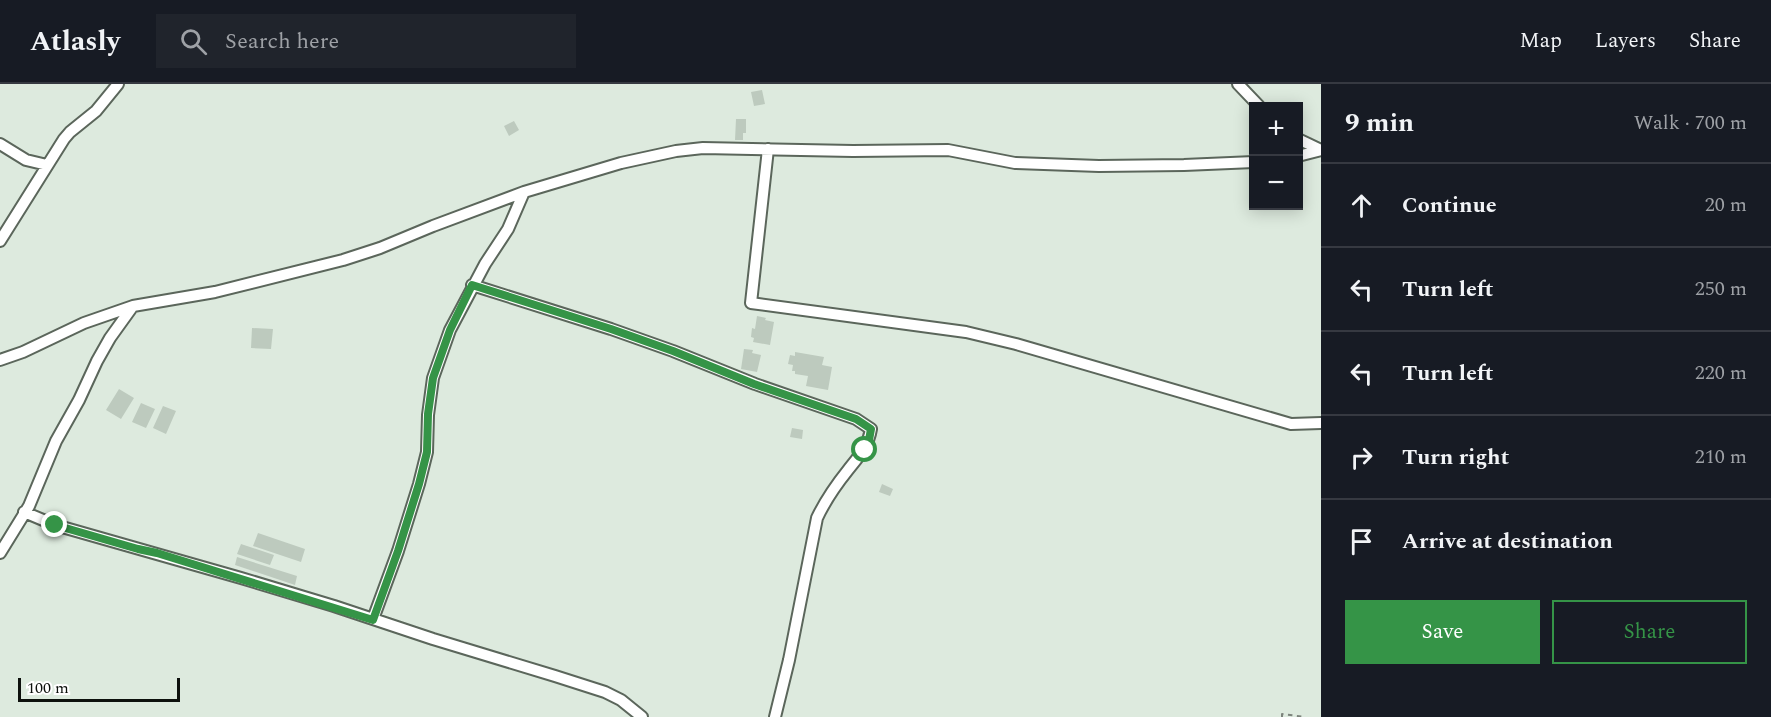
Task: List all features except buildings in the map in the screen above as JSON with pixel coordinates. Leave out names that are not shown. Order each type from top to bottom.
[{"type":"street","points":[[0,241],[70,132],[96,111],[118,84]]},
{"type":"street","points":[[1238,84],[1255,102]]},
{"type":"street","points":[[1303,141],[1321,150]]},
{"type":"street","points":[[0,144],[26,159],[47,165]]},
{"type":"street","points":[[0,360],[23,352],[84,323],[133,306],[215,292],[343,260],[524,192],[676,151],[703,148],[948,150],[1014,163],[1099,166],[1249,162]]},
{"type":"street","points":[[768,149],[751,303],[966,332],[1027,347],[1291,424],[1321,423]]},
{"type":"street","points":[[1303,155],[1321,150]]},
{"type":"street","points":[[373,620],[398,551],[427,452],[428,414],[433,378],[450,330],[472,285],[508,229],[524,192]]},
{"type":"street","points":[[472,285],[673,351],[754,384],[856,419],[871,429],[865,450],[825,501],[817,518],[789,660],[775,717]]},
{"type":"street","points":[[0,554],[28,506],[56,441],[97,362],[110,338],[133,306]]},
{"type":"street","points":[[24,512],[55,525],[157,553],[605,692],[621,700],[642,717]]},
{"type":"path","points":[[1282,717],[1282,714],[1305,717]]},
{"type":"route","points":[[55,525],[241,578],[373,620],[398,551],[427,452],[428,414],[433,378],[450,330],[472,285],[611,329],[754,384],[856,419],[871,429],[865,450]]}]
